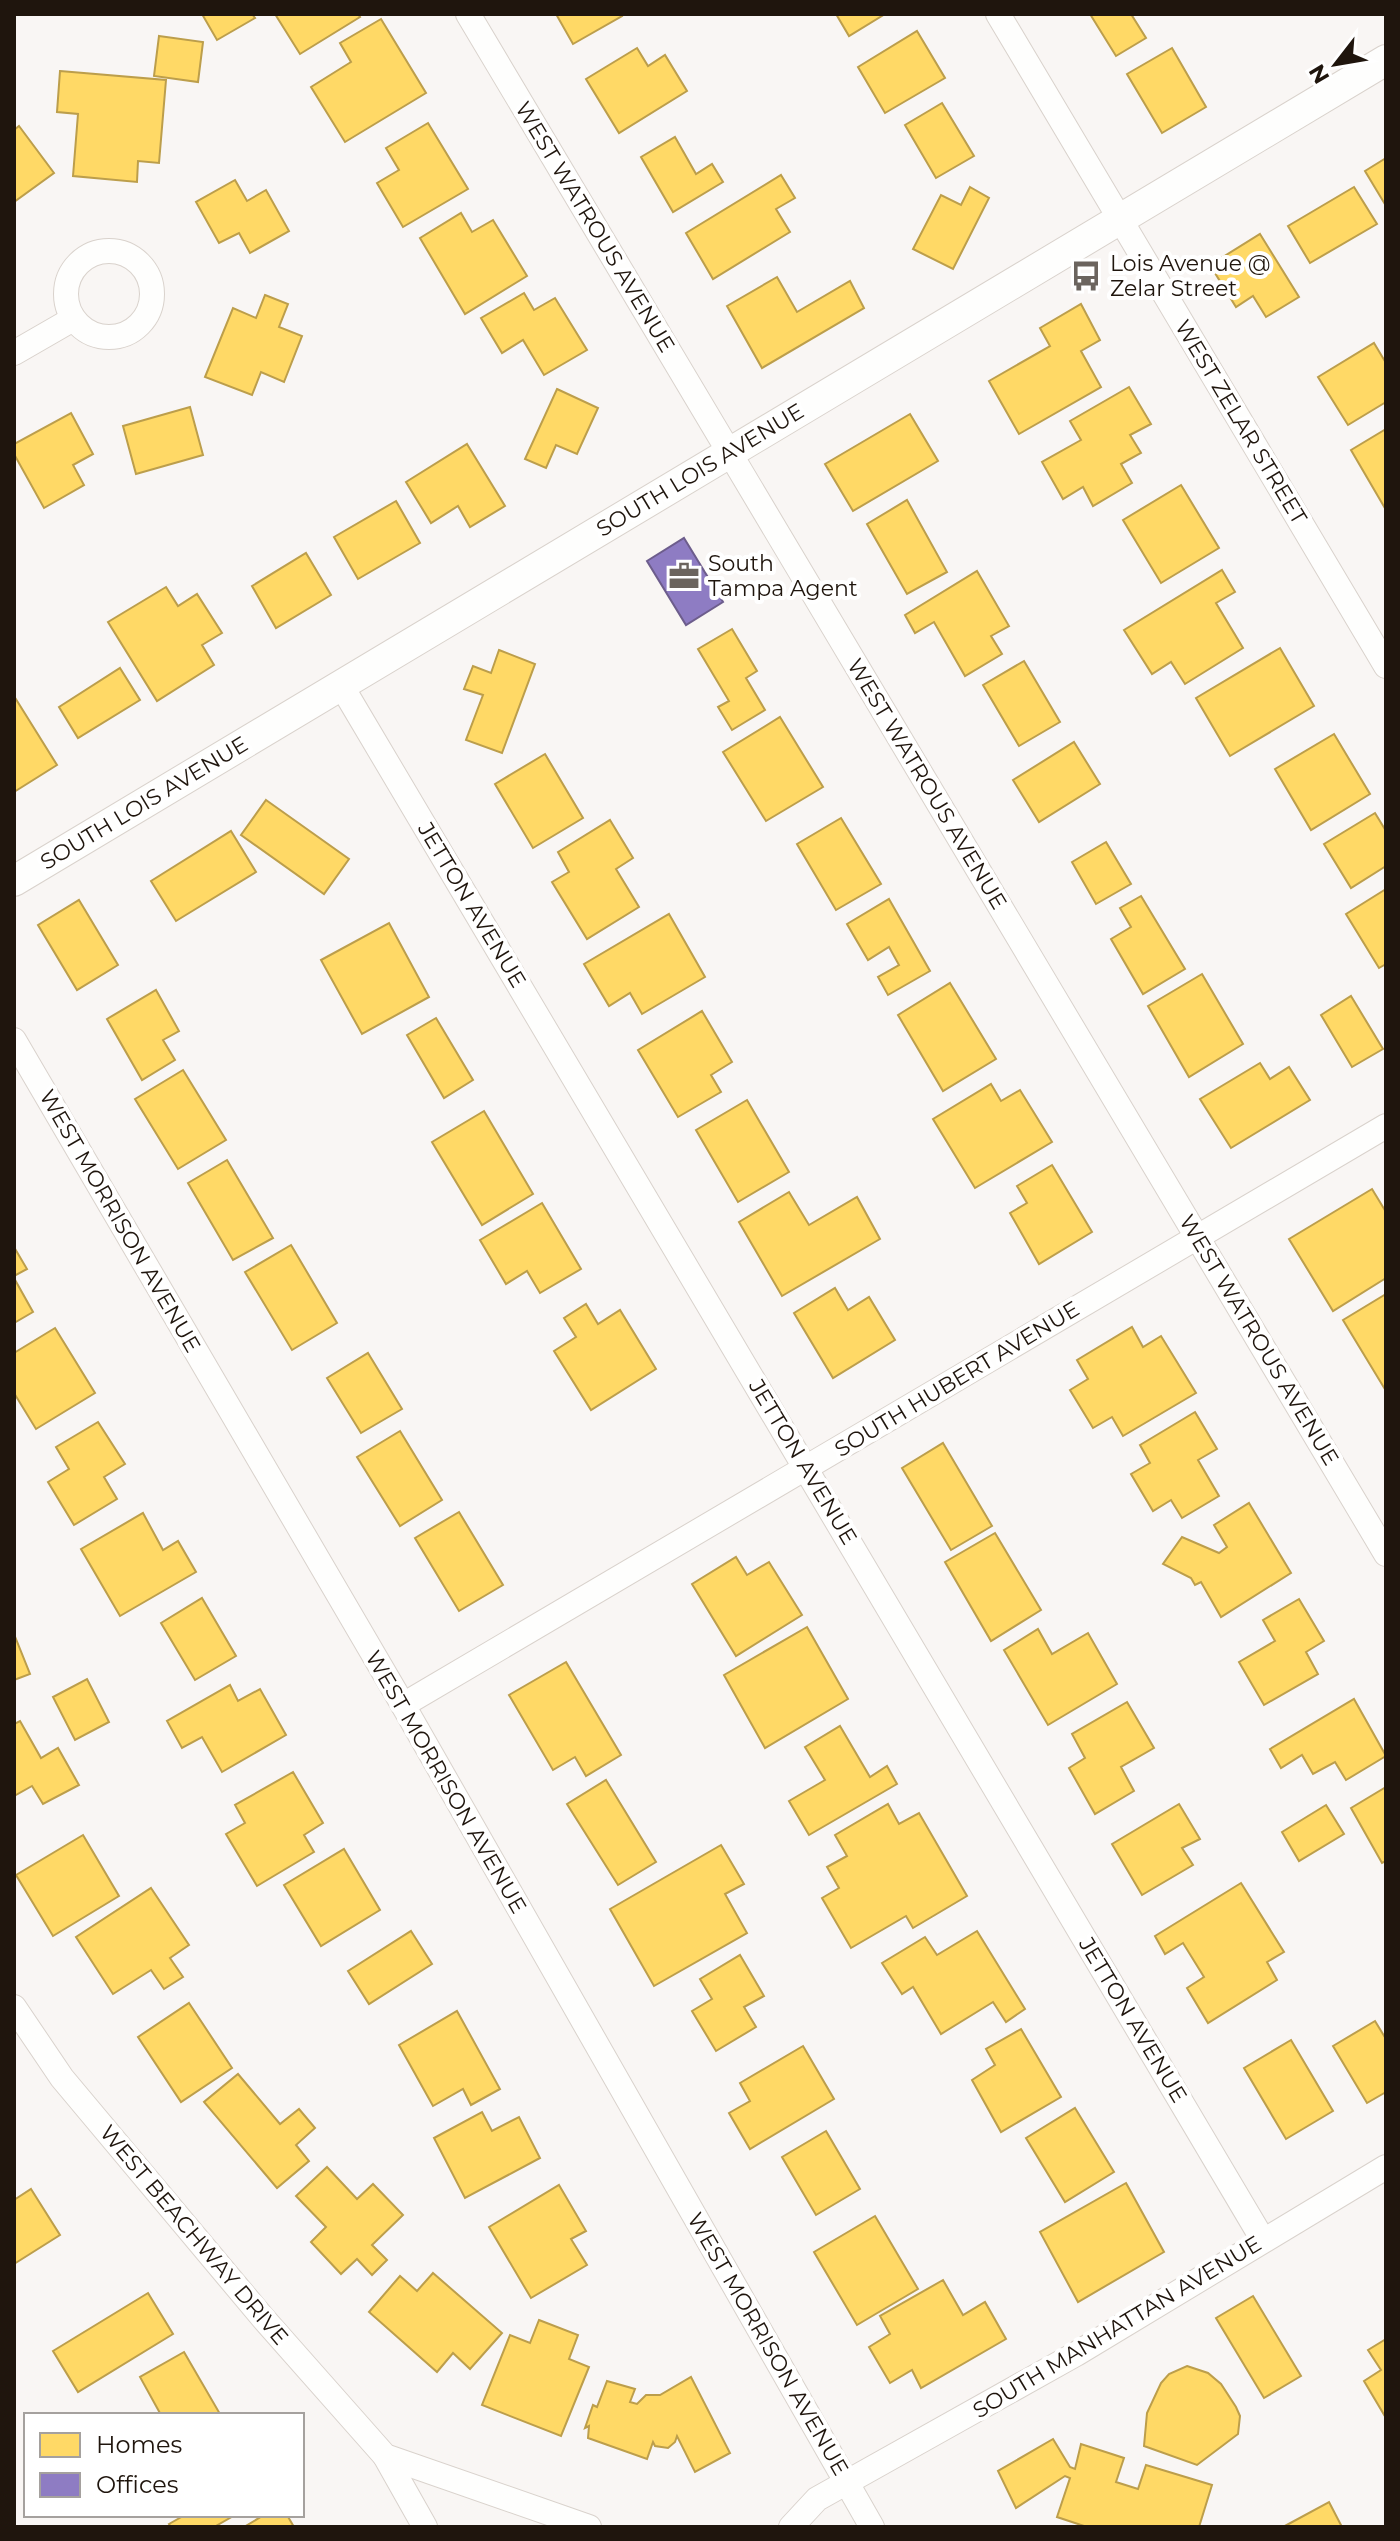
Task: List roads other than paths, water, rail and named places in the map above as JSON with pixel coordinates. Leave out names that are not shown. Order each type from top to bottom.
[{"type":"street","name":"WEST WATROUS AVENUE","points":[[468,14],[1386,1554]]},
{"type":"street","name":"WEST ZELAR STREET","points":[[998,14],[1386,666]]},
{"type":"street","name":"SOUTH LOIS AVENUE","points":[[14,881],[1386,60]]},
{"type":"street","points":[[14,353],[73,319]]},
{"type":"street","name":"JETTON AVENUE","points":[[341,685],[1263,2240]]},
{"type":"street","name":"WEST MORRISON AVENUE","points":[[14,1040],[403,1705],[872,2527]]},
{"type":"street","name":"SOUTH HUBERT AVENUE","points":[[403,1705],[1386,1126]]},
{"type":"street","name":"WEST BEACHWAY DRIVE","points":[[14,2007],[62,2078],[263,2318],[385,2456],[425,2527]]},
{"type":"street","name":"SOUTH MANHATTAN AVENUE","points":[[847,2483],[1076,2354],[1386,2167]]},
{"type":"street","name":"WEST BEACHWAY DRIVE","points":[[385,2456],[589,2527]]},
{"type":"street","points":[[791,2527],[817,2499],[847,2483]]},
{"type":"place","name":"Lois Avenue @ Zelar Street","points":[[1086,276]]},
{"type":"place","name":"South Tampa Agent","points":[[684,576]]}]
